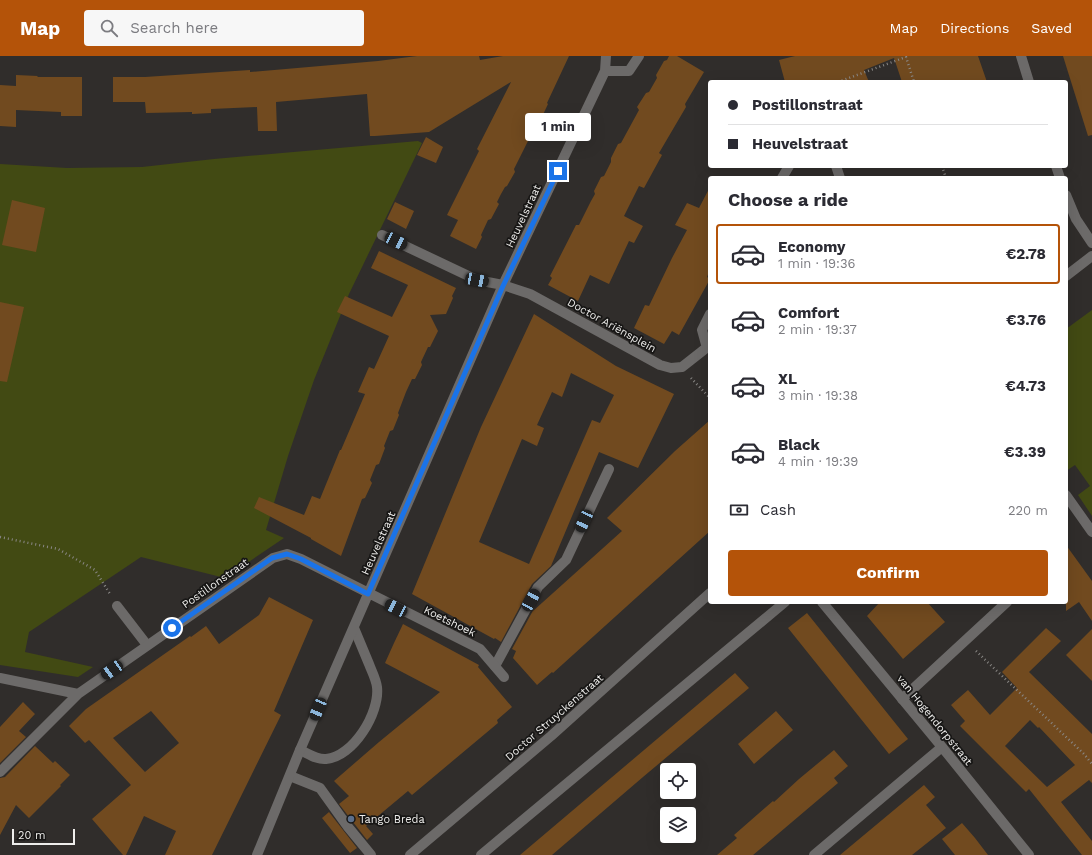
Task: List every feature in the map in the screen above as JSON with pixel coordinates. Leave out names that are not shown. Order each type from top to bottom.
[{"type":"street","name":"Heuvelstraat","points":[[257,855],[300,750],[503,286],[605,71],[606,56]]},
{"type":"street","points":[[605,71],[630,71],[638,56]]},
{"type":"street","points":[[1021,56],[1028,80]]},
{"type":"street","points":[[1068,200],[1076,218],[1092,243]]},
{"type":"street","points":[[382,235],[477,280],[503,286]]},
{"type":"street","points":[[1068,274],[1092,256]]},
{"type":"street","name":"Doctor Ariënsplein","points":[[503,286],[530,294],[660,365],[671,368],[682,367]]},
{"type":"street","points":[[682,367],[708,346],[702,330],[708,318]]},
{"type":"street","points":[[495,666],[538,587],[566,560],[609,469]]},
{"type":"street","points":[[1068,498],[1092,532]]},
{"type":"street","name":"Postillonstraat","points":[[0,772],[78,694],[272,558],[287,554],[301,559],[368,594]]},
{"type":"street","name":"Koetshoek","points":[[368,594],[480,649],[504,677]]},
{"type":"street","name":"Doctor Struyckenstraat","points":[[410,855],[551,736],[708,595]]},
{"type":"street","points":[[482,855],[783,604]]},
{"type":"street","name":"van Hogendorpstraat","points":[[824,604],[1029,855]]},
{"type":"street","points":[[902,699],[1005,604]]},
{"type":"street","points":[[118,606],[147,646]]},
{"type":"street","points":[[300,750],[316,758],[322,759],[338,756],[348,749],[356,740],[370,720],[374,710],[377,688],[354,628]]},
{"type":"street","points":[[0,678],[78,694]]},
{"type":"street","points":[[814,855],[942,747]]},
{"type":"street","points":[[290,776],[320,788],[348,827],[371,855]]},
{"type":"path","points":[[843,80],[906,57],[913,80]]},
{"type":"path","points":[[682,367],[708,396]]},
{"type":"path","points":[[0,537],[58,549],[94,570],[118,606]]},
{"type":"path","points":[[965,641],[1084,754],[1092,764]]},
{"type":"green space","points":[[418,141],[422,143],[349,294],[314,380],[288,456],[266,530],[284,538],[225,578],[141,557],[29,632],[25,652],[93,667],[78,677],[0,665],[0,164],[67,168],[142,167],[214,159]]},
{"type":"green space","points":[[1092,310],[1092,516],[1078,495],[1090,486],[1075,465],[1068,470],[1068,328]]},
{"type":"building","points":[[417,56],[479,56],[480,60],[503,56],[569,56],[533,136],[530,137],[514,169],[515,172],[501,194],[497,202],[499,204],[491,219],[488,220],[476,249],[450,236],[458,220],[447,215],[479,151],[477,149],[511,82],[429,132],[375,136],[370,136],[367,94],[276,102],[277,131],[258,131],[257,107],[211,109],[211,113],[146,113],[145,102],[113,102],[113,77],[145,77],[250,70],[250,72],[378,61]]},
{"type":"building","points":[[669,56],[677,56],[704,72],[685,104],[686,107],[659,153],[662,155],[644,188],[639,186],[624,216],[643,226],[634,243],[629,241],[609,284],[590,275],[578,301],[548,285],[552,278],[550,276],[576,225],[579,225],[595,194],[594,191],[601,177],[604,176],[618,144],[621,143],[639,110],[637,107],[646,93],[649,92],[657,78],[656,75],[664,61],[667,60]]},
{"type":"building","points":[[795,56],[978,56],[986,80],[901,80],[894,58],[864,70],[868,80],[784,80],[779,60]]},
{"type":"building","points":[[1063,56],[1092,56],[1092,135],[1088,136]]},
{"type":"building","points":[[16,75],[38,76],[37,77],[82,77],[82,116],[61,116],[61,112],[16,110],[16,127],[0,126],[0,85],[16,86]]},
{"type":"building","points":[[426,137],[443,147],[436,163],[417,155]]},
{"type":"building","points":[[708,191],[708,283],[679,335],[672,331],[664,344],[634,328],[645,305],[649,306],[687,230],[675,225],[687,203],[699,208]]},
{"type":"building","points":[[12,200],[45,208],[36,252],[2,245]]},
{"type":"building","points":[[395,202],[414,211],[406,229],[387,219]]},
{"type":"building","points":[[379,251],[456,288],[446,314],[430,315],[438,331],[430,347],[428,347],[421,362],[422,365],[415,379],[412,379],[406,392],[398,413],[399,415],[393,430],[390,431],[379,464],[376,465],[370,480],[372,483],[365,498],[362,499],[341,556],[311,538],[254,508],[259,497],[304,515],[312,496],[320,499],[365,394],[358,392],[369,367],[374,369],[389,336],[337,312],[345,296],[392,317],[408,285],[371,268]]},
{"type":"building","points":[[0,302],[24,307],[7,382],[0,381]]},
{"type":"building","points":[[534,314],[616,366],[674,394],[638,468],[599,452],[551,566],[532,584],[501,642],[412,594],[481,427]],"holes":[[[571,373],[614,395],[600,423],[592,420],[529,564],[479,542],[522,439],[537,446],[544,428],[537,425],[552,392],[562,397]]]},
{"type":"building","points":[[708,422],[708,533],[553,673],[552,672],[537,685],[513,658],[516,651],[512,649],[536,605],[533,611],[622,531],[607,518],[675,451]]},
{"type":"building","points":[[1068,548],[1092,581],[1092,621],[1079,602],[1066,611],[1066,604],[1068,604]]},
{"type":"building","points":[[269,597],[313,620],[274,711],[281,715],[212,855],[165,855],[176,831],[144,816],[126,855],[123,855],[92,819],[131,785],[89,740],[85,743],[69,726],[86,709],[206,626],[219,644],[259,615]],"holes":[[[151,711],[179,743],[145,772],[113,738]]]},
{"type":"building","points":[[878,604],[929,604],[945,622],[903,659],[867,616]]},
{"type":"building","points":[[807,613],[908,739],[889,754],[788,628]]},
{"type":"building","points":[[403,624],[479,665],[478,667],[512,707],[497,720],[498,723],[412,795],[408,791],[366,826],[373,834],[367,840],[339,804],[349,796],[334,781],[440,692],[385,663]]},
{"type":"building","points":[[1046,628],[1061,641],[1029,672],[1092,734],[1092,783],[1089,780],[1061,802],[1092,841],[1092,855],[1082,855],[1029,789],[1026,792],[960,726],[965,721],[951,705],[968,690],[990,715],[1017,688],[1002,672]],"holes":[[[1030,720],[1038,728],[1039,727],[1075,765],[1047,787],[1005,746]]]},
{"type":"building","points":[[1092,629],[1092,681],[1066,655]]},
{"type":"building","points":[[735,673],[749,688],[552,855],[520,855]]},
{"type":"building","points":[[23,702],[35,714],[19,731],[26,737],[0,763],[0,727]]},
{"type":"building","points":[[776,711],[793,730],[754,764],[738,744]]},
{"type":"building","points":[[35,746],[53,763],[55,761],[70,775],[29,818],[16,805],[0,835],[0,778],[5,777]]},
{"type":"building","points":[[834,750],[848,766],[834,778],[838,783],[753,855],[717,855],[737,838],[734,835]]},
{"type":"building","points":[[924,785],[935,797],[926,805],[946,828],[912,855],[840,855]]},
{"type":"building","points":[[329,812],[357,848],[350,853],[322,818]]},
{"type":"building","points":[[962,823],[988,855],[955,855],[942,839]]},
{"type":"place","name":"Tango Breda","points":[[351,819]]},
{"type":"route","points":[[172,628],[272,558],[287,554],[301,559],[368,594],[503,286],[558,171]]}]
